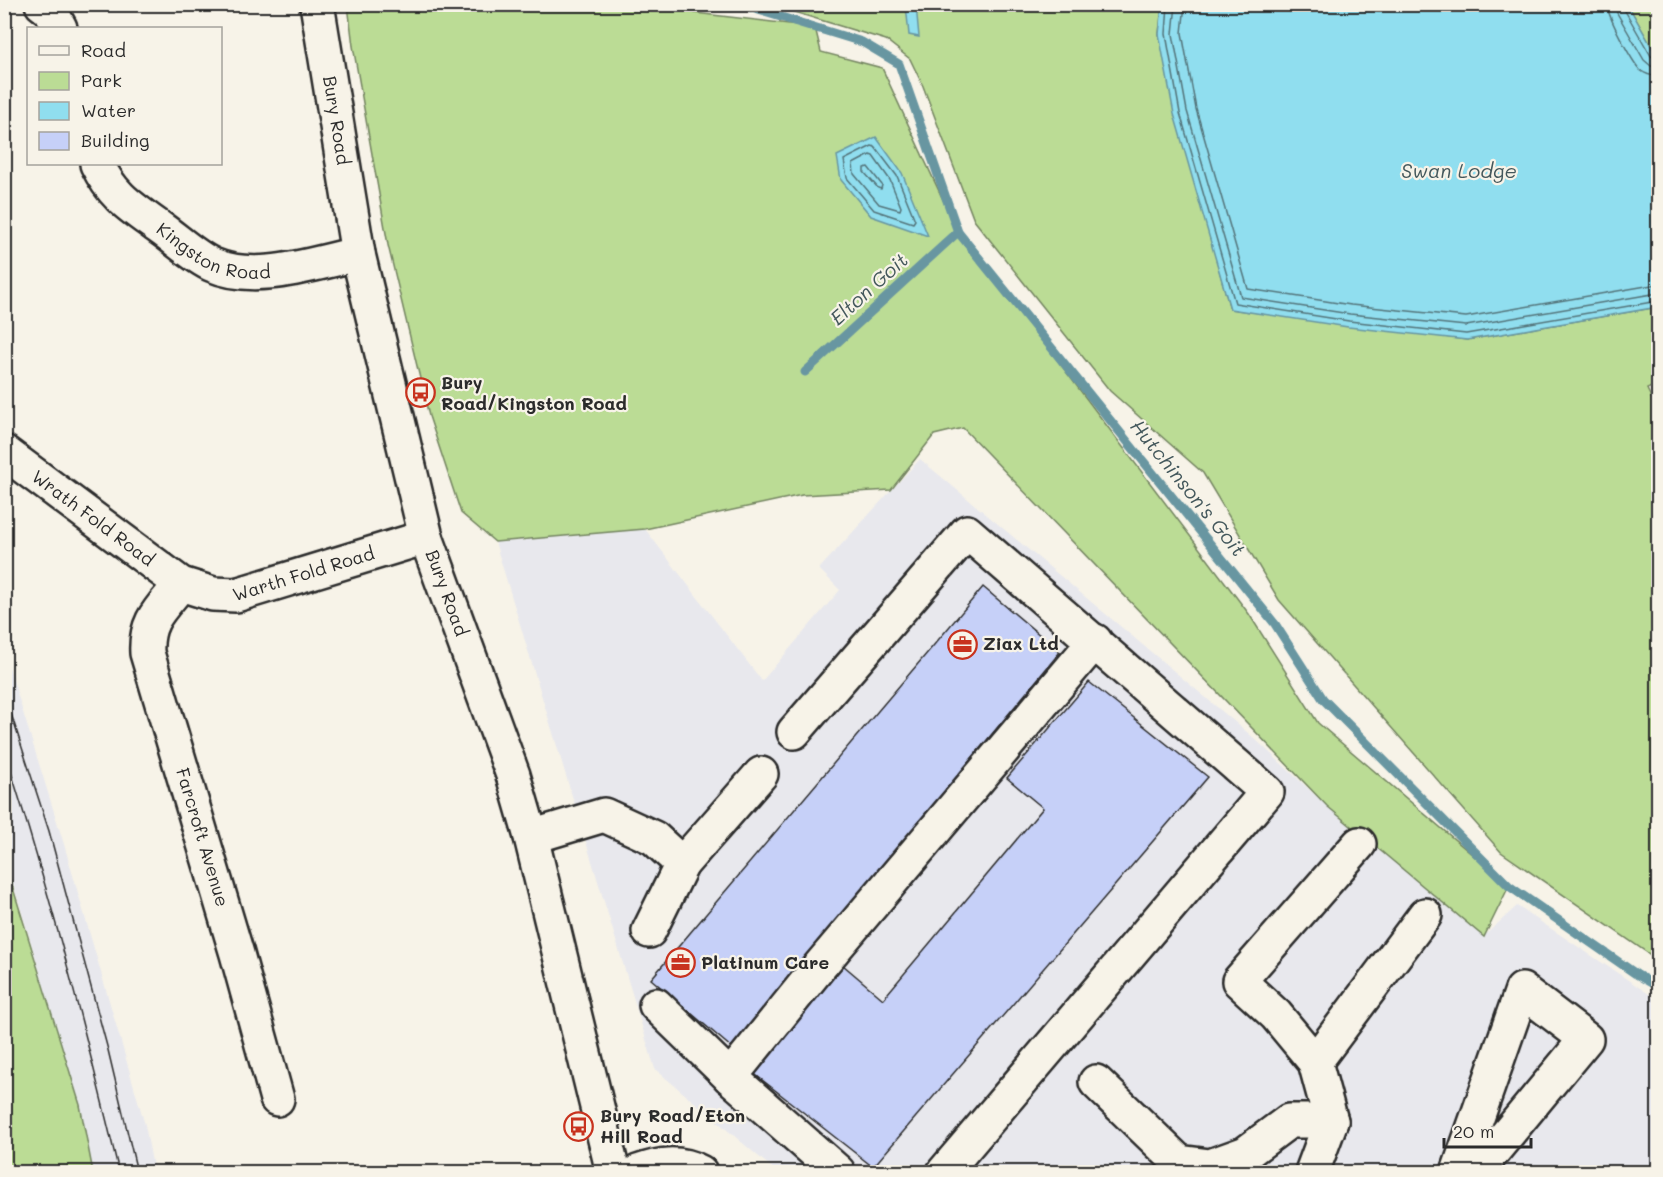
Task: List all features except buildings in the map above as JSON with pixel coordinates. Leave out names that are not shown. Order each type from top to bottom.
[{"type":"street","points":[[42,4],[51,11],[59,27]]},
{"type":"street","name":"Bury Road","points":[[317,4],[358,254],[426,537],[513,775],[531,837],[613,1173]]},
{"type":"street","name":"Kingston Road","points":[[97,165],[106,183],[121,201],[211,265],[235,272],[262,273],[358,254]]},
{"type":"street","name":"Wrath Fold Road","points":[[4,452],[181,585]]},
{"type":"street","points":[[794,732],[967,532],[1267,792],[944,1173]]},
{"type":"street","name":"Warth Fold Road","points":[[181,585],[213,594],[236,596],[426,537]]},
{"type":"street","name":"Farcroft Avenue","points":[[181,585],[155,616],[146,638],[147,653],[237,954],[277,1099]]},
{"type":"street","points":[[730,1077],[1095,641]]},
{"type":"street","points":[[649,931],[682,864],[761,774]]},
{"type":"street","points":[[531,837],[604,815],[654,838],[682,864]]},
{"type":"street","points":[[1312,1173],[1331,1121],[1315,1062],[1276,1016],[1239,981],[1359,844]]},
{"type":"street","points":[[1315,1062],[1425,915]]},
{"type":"street","points":[[1458,1173],[1522,990],[1586,1039],[1476,1173]]},
{"type":"street","points":[[656,1005],[730,1077],[838,1173]]},
{"type":"street","points":[[1096,1082],[1179,1162],[1210,1166],[1246,1153],[1288,1121],[1331,1121]]},
{"type":"street","points":[[638,1173],[655,1166],[672,1165],[688,1166],[700,1173]]},
{"type":"shaded area","points":[[920,459],[1254,738],[1327,806],[1484,936],[1517,906],[1658,1000],[1658,1172],[777,1172],[655,1069],[495,542],[645,529],[762,681],[840,590],[819,569]]},
{"type":"shaded area","points":[[4,651],[63,841],[145,1125],[154,1172],[93,1172],[80,1105],[5,857]]},
{"type":"green space","points":[[348,5],[687,5],[695,13],[815,27],[821,52],[882,68],[958,232],[1249,614],[1318,723],[1509,886],[1484,937],[1327,806],[963,428],[934,435],[891,490],[802,495],[645,529],[495,542],[461,513],[429,416],[388,245],[353,46]]},
{"type":"green space","points":[[771,5],[1162,5],[1159,34],[1230,309],[1467,340],[1658,307],[1658,384],[1647,389],[1658,412],[1658,960],[1501,852],[1279,600],[1203,473],[1110,391],[974,220],[923,86],[910,59],[886,40]]},
{"type":"green space","points":[[1628,5],[1658,5],[1658,58]]},
{"type":"green space","points":[[4,859],[80,1105],[93,1172],[5,1172]]},
{"type":"water","points":[[906,5],[916,5],[919,37],[909,35]]},
{"type":"water","name":"Swan Lodge","points":[[1162,5],[1628,5],[1658,58],[1658,307],[1467,340],[1348,327],[1230,309],[1174,114],[1159,34]]},
{"type":"water","points":[[876,137],[902,173],[928,236],[871,216],[841,180],[837,156]]},
{"type":"waterway","name":"Hutchinson's Goit","points":[[739,4],[862,42],[899,64],[958,232],[1275,624],[1323,699],[1509,886],[1658,987]]},
{"type":"waterway","name":"Elton Goit","points":[[805,372],[958,232]]},
{"type":"tram line","points":[[4,692],[49,831],[108,1050],[137,1172]]},
{"type":"tram line","points":[[4,750],[66,960],[119,1172]]},
{"type":"place","name":"Bury Road/Kingston Road","points":[[420,393]]},
{"type":"place","name":"Ziax Ltd","points":[[962,644]]},
{"type":"place","name":"Platinum Care","points":[[680,963]]},
{"type":"place","name":"Bury Road/Eton Hill Road","points":[[579,1126]]}]
